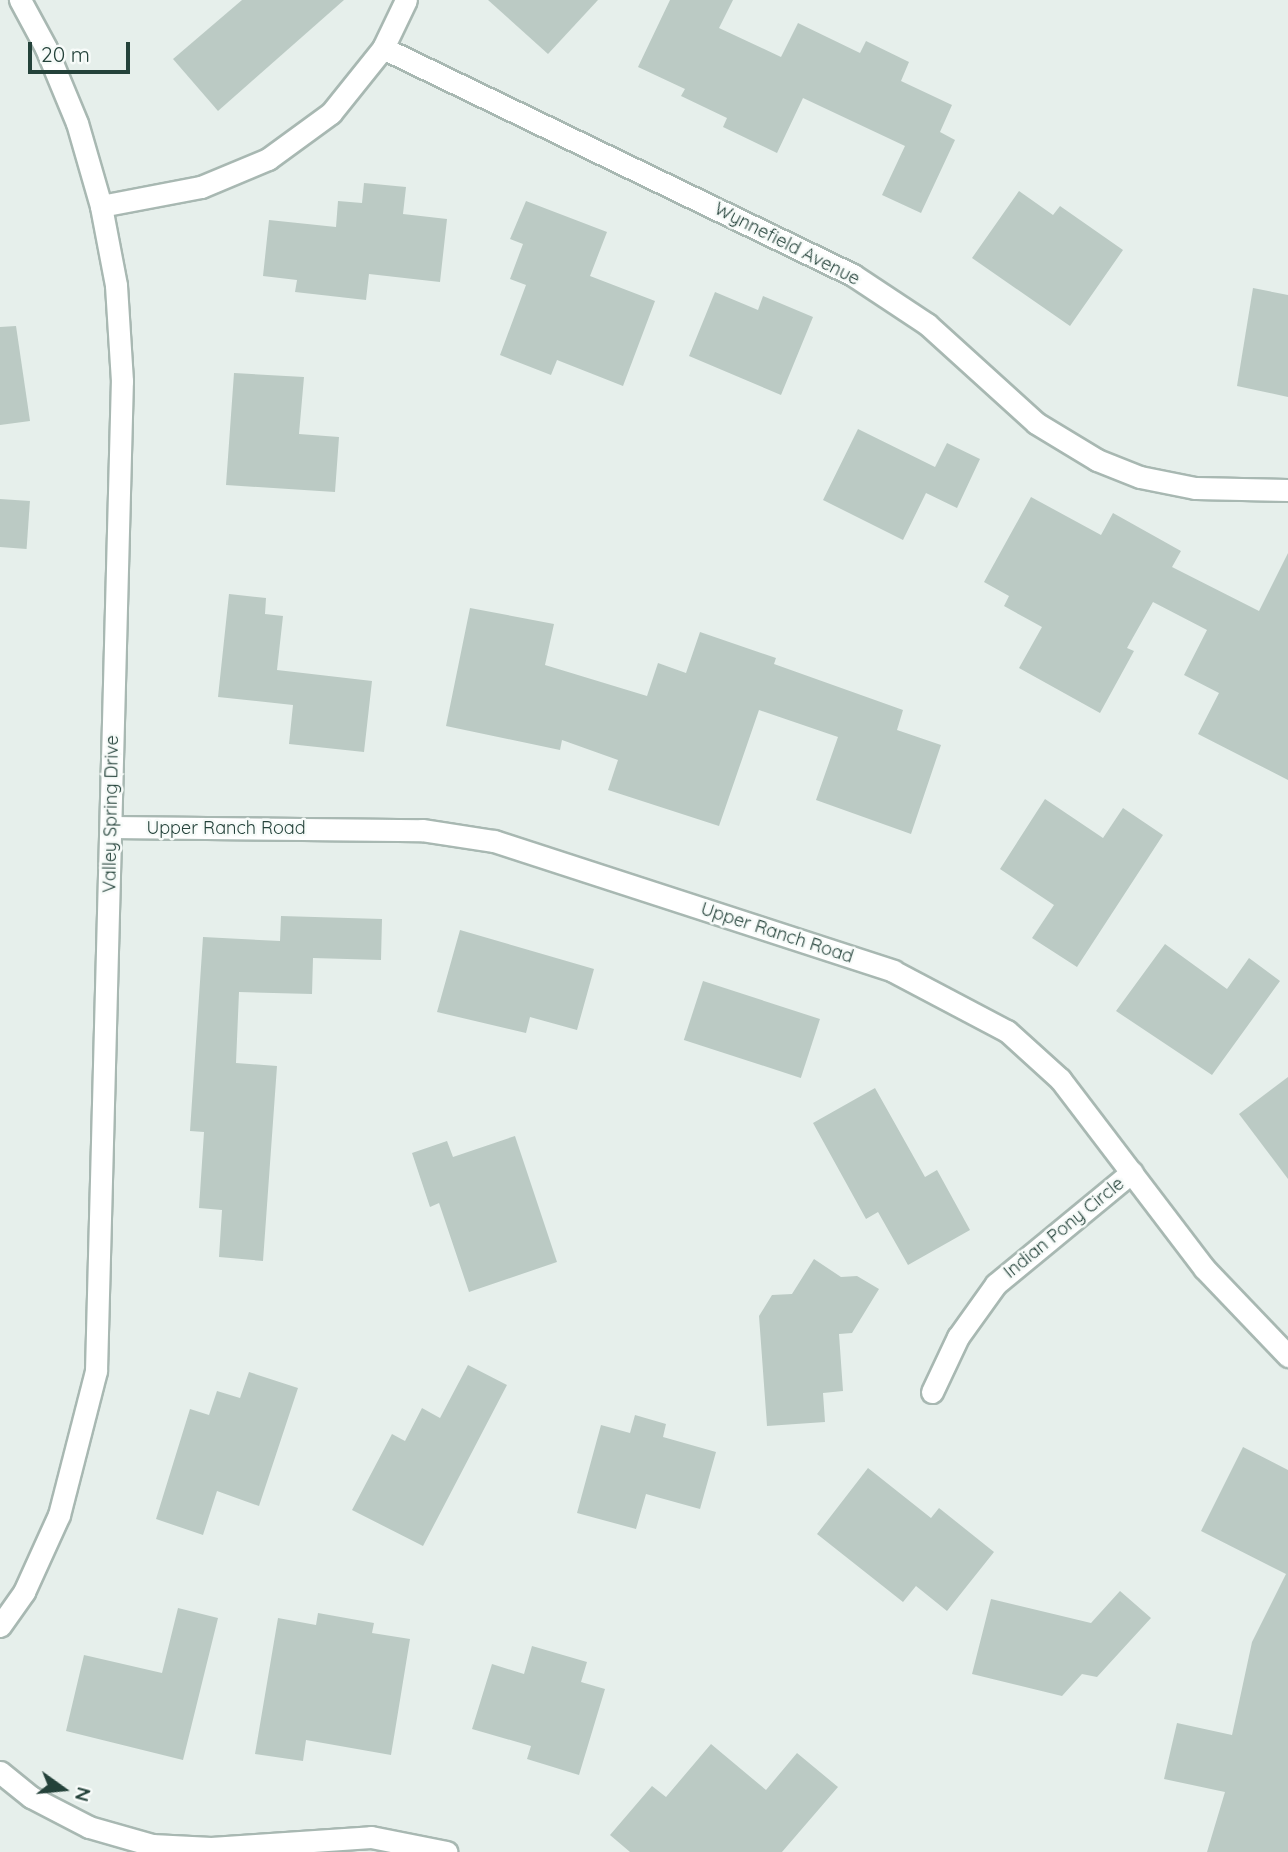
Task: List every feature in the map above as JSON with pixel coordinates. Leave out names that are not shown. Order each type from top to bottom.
[{"type":"street","name":"Valley Spring Drive","points":[[0,1626],[24,1592],[59,1515],[96,1371],[122,381],[116,285],[101,206],[77,123],[46,48],[20,0]]},
{"type":"street","points":[[101,206],[201,187],[268,159],[331,113],[383,48],[407,0]]},
{"type":"street","name":"Wynnefield Avenue","points":[[383,48],[853,275],[926,324],[1036,423],[1097,460],[1140,477],[1195,488],[1288,491]]},
{"type":"street","name":"Upper Ranch Road","points":[[111,827],[422,831],[494,841],[893,971],[1007,1031],[1060,1079],[1204,1268],[1288,1356]]},
{"type":"street","name":"Indian Pony Circle","points":[[932,1392],[957,1337],[996,1284],[1132,1172]]},
{"type":"street","points":[[0,1772],[32,1797],[89,1827],[152,1845],[211,1848],[371,1837],[447,1852]]},
{"type":"building","points":[[242,0],[344,0],[218,111],[173,59]]},
{"type":"building","points":[[488,0],[598,0],[548,54]]},
{"type":"building","points":[[670,0],[733,0],[719,28],[781,57],[798,23],[860,53],[866,41],[909,62],[901,81],[952,105],[940,132],[955,140],[921,213],[882,195],[905,146],[803,98],[777,153],[723,127],[727,118],[681,96],[685,89],[638,67]]},
{"type":"building","points":[[364,183],[406,187],[403,214],[447,219],[440,282],[369,274],[366,300],[295,292],[297,280],[263,276],[269,220],[336,227],[338,201],[362,203]]},
{"type":"building","points":[[1019,191],[1053,215],[1060,206],[1123,250],[1070,326],[972,258]]},
{"type":"building","points":[[526,201],[607,232],[590,276],[655,301],[623,386],[557,360],[551,375],[500,355],[526,285],[510,279],[523,244],[510,239]]},
{"type":"building","points":[[1253,288],[1288,295],[1288,397],[1237,386]]},
{"type":"building","points":[[715,292],[758,310],[763,296],[813,317],[781,395],[689,356]]},
{"type":"building","points":[[16,326],[30,421],[0,425],[0,327]]},
{"type":"building","points":[[234,373],[304,377],[299,434],[339,437],[335,492],[226,485]]},
{"type":"building","points":[[858,429],[935,467],[947,443],[980,459],[957,508],[926,493],[903,540],[823,500]]},
{"type":"building","points":[[1031,497],[1101,535],[1113,513],[1181,551],[1172,567],[1259,611],[1288,553],[1288,780],[1198,734],[1219,693],[1184,675],[1207,630],[1153,602],[1127,648],[1134,651],[1100,713],[1019,668],[1042,627],[1004,606],[1009,596],[984,582]]},
{"type":"building","points":[[0,499],[30,501],[27,549],[0,547]]},
{"type":"building","points":[[229,594],[266,598],[265,614],[283,616],[277,670],[372,681],[364,752],[289,744],[293,705],[218,697]]},
{"type":"building","points":[[470,608],[554,624],[545,665],[647,696],[658,663],[686,673],[700,632],[776,658],[774,664],[903,710],[897,730],[941,745],[911,834],[816,800],[838,737],[759,710],[719,826],[608,790],[618,760],[562,740],[560,750],[446,726]]},
{"type":"building","points":[[1045,799],[1103,838],[1123,808],[1163,835],[1077,967],[1032,938],[1054,905],[1000,869]]},
{"type":"building","points":[[281,916],[382,919],[381,960],[313,958],[312,994],[239,992],[236,1063],[277,1066],[263,1261],[219,1257],[222,1210],[199,1208],[204,1132],[190,1131],[203,937],[280,941]]},
{"type":"building","points":[[460,930],[594,969],[577,1030],[530,1017],[526,1033],[437,1012]]},
{"type":"building","points":[[1165,944],[1227,989],[1249,958],[1280,981],[1212,1075],[1116,1011]]},
{"type":"building","points":[[703,981],[820,1019],[801,1078],[684,1040]]},
{"type":"building","points":[[1288,1077],[1288,1179],[1239,1114]]},
{"type":"building","points":[[875,1088],[925,1177],[937,1170],[970,1230],[908,1265],[878,1212],[866,1219],[813,1123]]},
{"type":"building","points":[[515,1136],[557,1262],[469,1292],[439,1203],[430,1207],[412,1153],[447,1141],[453,1157]]},
{"type":"building","points":[[814,1259],[841,1277],[857,1276],[879,1289],[852,1333],[839,1334],[843,1391],[823,1393],[825,1422],[767,1426],[759,1316],[772,1295],[792,1294]]},
{"type":"building","points":[[468,1365],[507,1385],[423,1546],[352,1510],[392,1434],[405,1441],[422,1408],[440,1418]]},
{"type":"building","points":[[249,1372],[298,1388],[259,1506],[217,1491],[203,1535],[156,1519],[190,1409],[209,1415],[217,1391],[240,1398]]},
{"type":"building","points":[[635,1415],[666,1424],[663,1437],[716,1452],[700,1509],[646,1494],[636,1529],[577,1513],[601,1425],[630,1433]]},
{"type":"building","points":[[1243,1447],[1288,1470],[1288,1852],[1207,1852],[1225,1792],[1164,1779],[1177,1723],[1232,1735],[1252,1642],[1286,1574],[1201,1531]]},
{"type":"building","points":[[868,1468],[931,1518],[939,1508],[994,1552],[947,1611],[916,1586],[903,1602],[817,1534]]},
{"type":"building","points":[[1120,1591],[1151,1618],[1097,1677],[1082,1674],[1062,1696],[972,1674],[991,1599],[1091,1623]]},
{"type":"building","points":[[178,1608],[218,1618],[183,1760],[66,1731],[84,1655],[162,1673]]},
{"type":"building","points":[[318,1613],[374,1623],[372,1633],[410,1639],[391,1755],[306,1740],[303,1761],[255,1754],[278,1618],[316,1625]]},
{"type":"building","points":[[532,1646],[587,1662],[581,1682],[605,1689],[579,1775],[527,1759],[531,1746],[472,1729],[492,1664],[524,1674]]},
{"type":"building","points":[[711,1744],[766,1790],[797,1753],[838,1787],[782,1852],[630,1852],[610,1835],[652,1786],[666,1797]]}]
